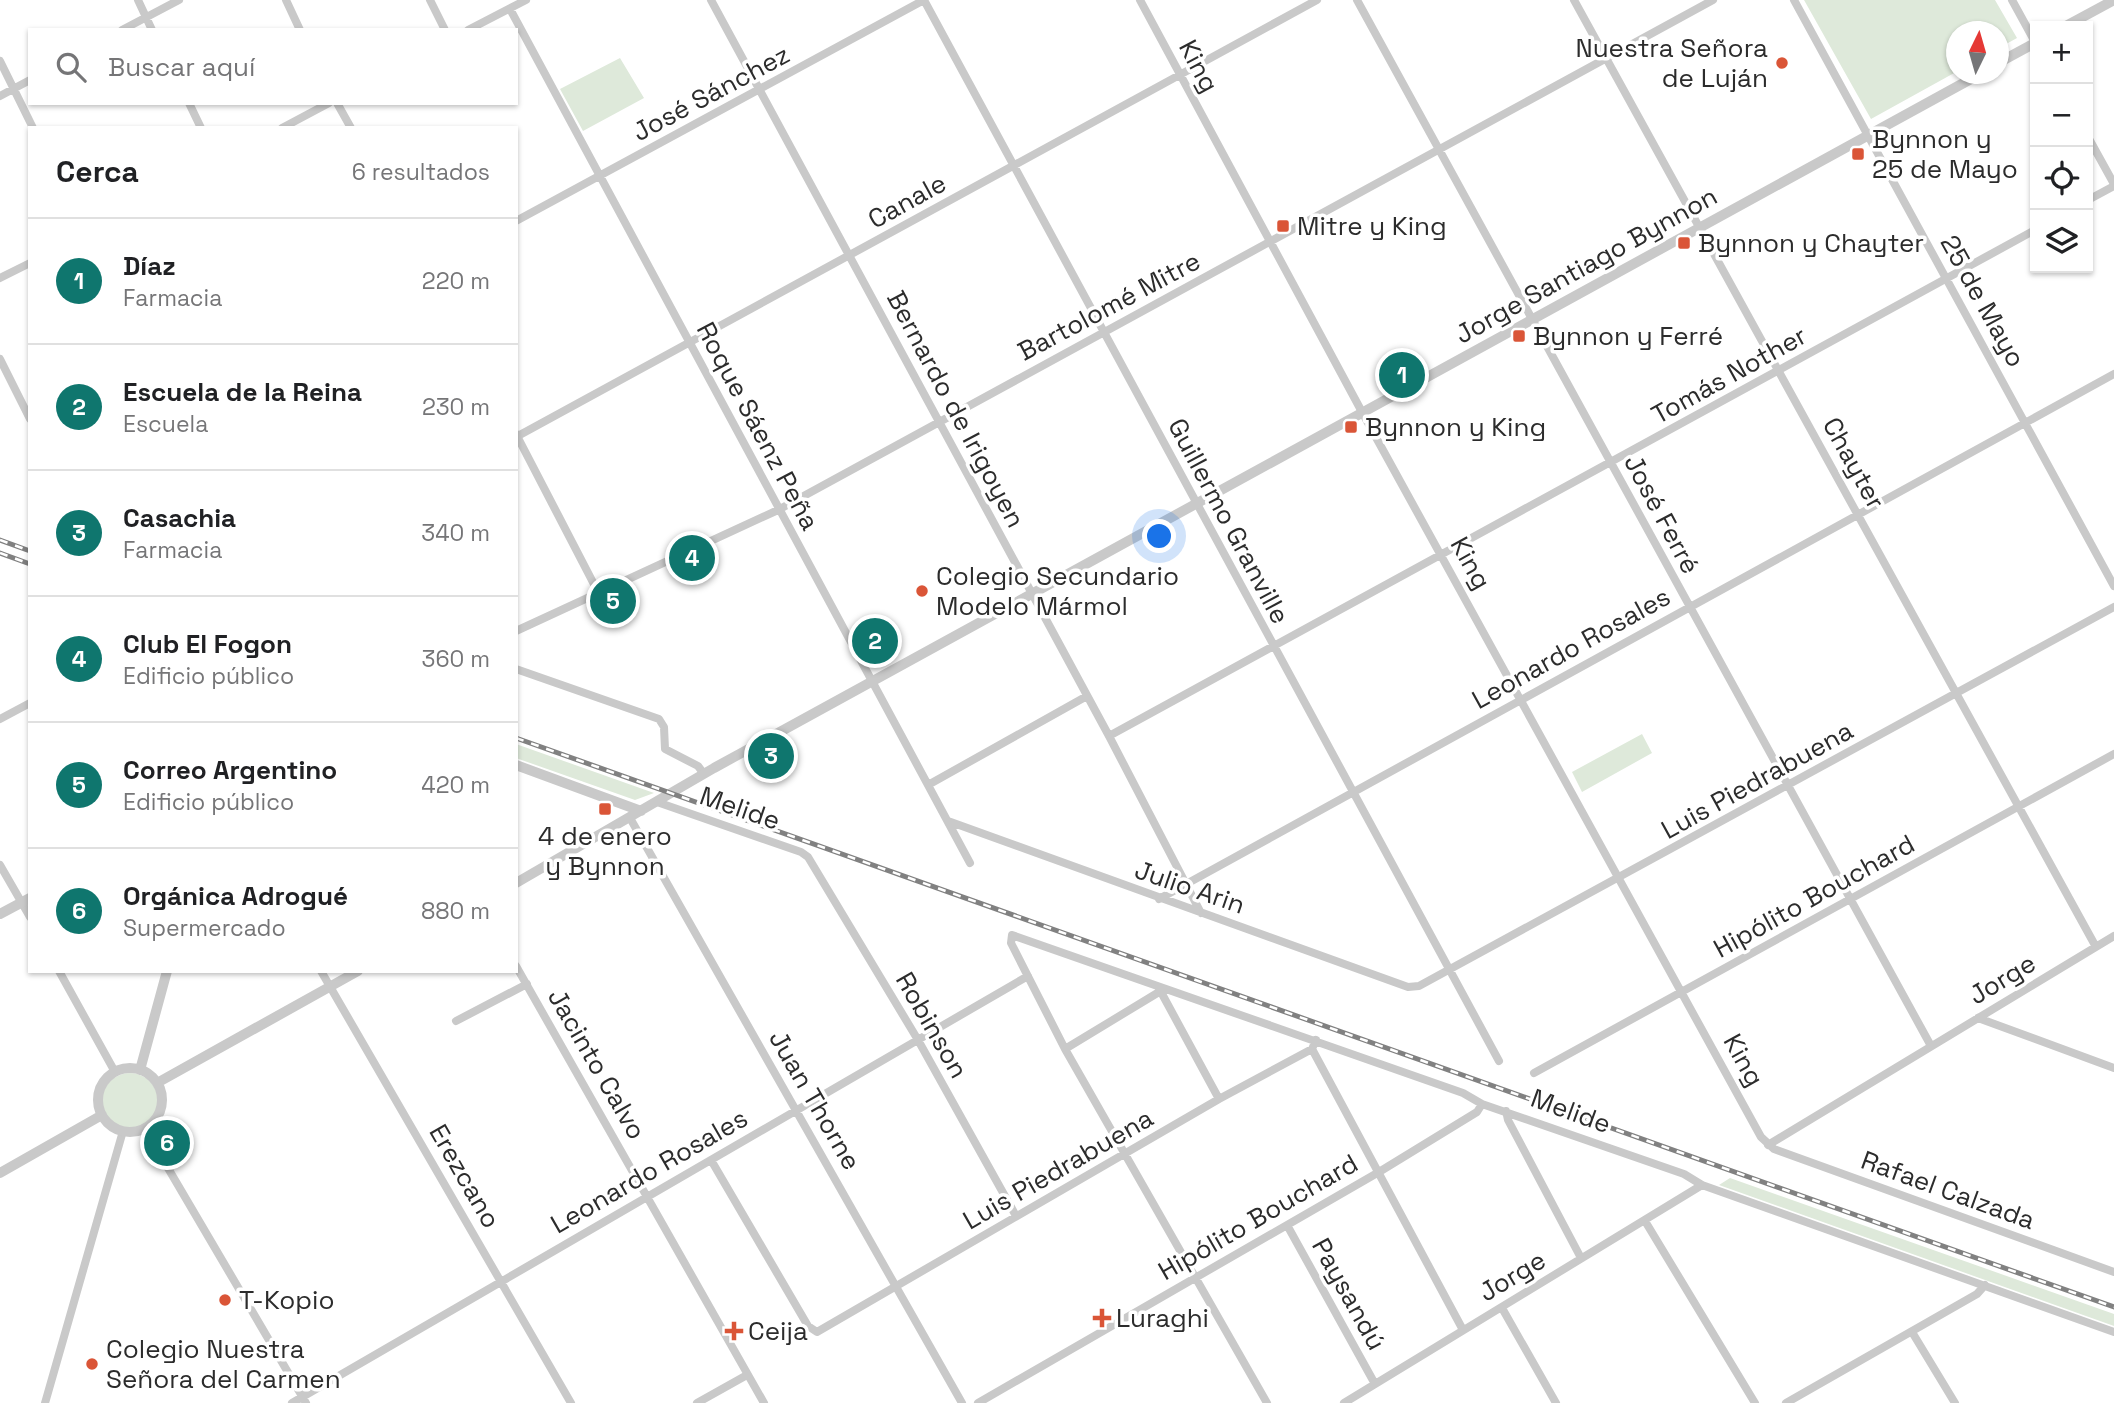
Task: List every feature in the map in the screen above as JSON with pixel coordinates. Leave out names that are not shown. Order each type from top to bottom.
[{"type":"street","points":[[138,0],[151,28]]},
{"type":"street","points":[[126,28],[179,0]]},
{"type":"street","points":[[286,0],[299,28]]},
{"type":"street","points":[[430,0],[444,28]]},
{"type":"street","points":[[472,28],[526,0]]},
{"type":"street","name":"Bernardo de Irigoyen","points":[[711,0],[1109,736],[1201,913]]},
{"type":"street","name":"José Sánchez","points":[[518,220],[924,0]]},
{"type":"street","name":"Guillermo Granville","points":[[924,0],[1499,1061]]},
{"type":"street","name":"King","points":[[1140,0],[1362,412],[1768,1145]]},
{"type":"street","name":"Canale","points":[[518,435],[1317,0]]},
{"type":"street","name":"José Ferré","points":[[1357,0],[1848,900],[1931,1046]]},
{"type":"street","name":"Chayter","points":[[1574,0],[2096,947]]},
{"type":"street","name":"Bartolomé Mitre","points":[[518,630],[778,510],[1713,0]]},
{"type":"street","name":"25 de Mayo","points":[[1794,0],[2114,586]]},
{"type":"street","points":[[2012,0],[2030,33]]},
{"type":"street","points":[[2075,21],[2114,0]]},
{"type":"street","name":"Roque Sáenz Peña","points":[[510,9],[970,863]]},
{"type":"street","points":[[2009,57],[2030,45]]},
{"type":"street","points":[[0,61],[32,126]]},
{"type":"street","points":[[0,96],[28,81]]},
{"type":"street","name":"Jorge Santiago Bynnon","points":[[518,882],[704,774],[1962,84]]},
{"type":"street","points":[[190,105],[200,126]]},
{"type":"street","points":[[286,126],[325,105]]},
{"type":"street","points":[[338,105],[350,126]]},
{"type":"street","points":[[2093,145],[2114,185],[2093,197]]},
{"type":"street","name":"Tomás Nother","points":[[1109,736],[2030,233]]},
{"type":"street","points":[[0,278],[28,264]]},
{"type":"street","points":[[0,359],[28,415]]},
{"type":"street","name":"Leonardo Rosales","points":[[1159,899],[2114,374]]},
{"type":"street","points":[[518,438],[598,592]]},
{"type":"street","name":"Luis Piedrabuena","points":[[1419,986],[1621,879],[2114,607]]},
{"type":"street","points":[[518,670],[659,719],[664,727],[665,749],[698,766],[704,774]]},
{"type":"street","points":[[928,785],[1087,696]]},
{"type":"street","points":[[0,719],[28,704]]},
{"type":"street","name":"Hipólito Bouchard","points":[[1534,1073],[2114,754]]},
{"type":"street","points":[[518,766],[640,811]]},
{"type":"street","name":"Melide","points":[[657,802],[801,852],[808,857]]},
{"type":"street","name":"Juan Thorne","points":[[630,818],[962,1403]]},
{"type":"street","name":"Julio Arin","points":[[948,821],[1408,987],[1419,986]]},
{"type":"street","name":"Robinson","points":[[808,857],[918,1040],[1016,1216]]},
{"type":"street","points":[[0,865],[26,900],[0,915]]},
{"type":"street","name":"Melide","points":[[1028,976],[1011,943],[1012,935],[1314,1045],[1463,1093],[1482,1104],[1684,1174],[1702,1185],[2114,1332]]},
{"type":"street","name":"Jorge","points":[[1768,1145],[2114,936]]},
{"type":"street","name":"Jacinto Calvo","points":[[518,969],[764,1403]]},
{"type":"street","points":[[61,973],[115,1072]]},
{"type":"street","points":[[140,1070],[166,973]]},
{"type":"street","name":"Erezcano","points":[[322,973],[571,1403]]},
{"type":"street","points":[[157,1083],[354,973]]},
{"type":"street","points":[[1028,976],[1065,1049],[1267,1403]]},
{"type":"street","name":"Leonardo Rosales","points":[[292,1403],[304,1400],[502,1280],[1028,976]]},
{"type":"street","points":[[456,1021],[527,984]]},
{"type":"street","points":[[1065,1049],[1163,990],[1219,1099]]},
{"type":"street","points":[[1978,1018],[2114,1068]]},
{"type":"street","points":[[1314,1045],[1463,1330]]},
{"type":"street","name":"Luis Piedrabuena","points":[[710,1160],[808,1326],[817,1332],[1314,1045]]},
{"type":"street","points":[[140,1070],[157,1083],[162,1103],[160,1114],[145,1129],[123,1131],[108,1123],[102,1115],[99,1105],[102,1086],[115,1072],[140,1070]]},
{"type":"street","name":"Hipólito Bouchard","points":[[978,1403],[1379,1172],[1477,1112],[1482,1104]]},
{"type":"street","points":[[1506,1111],[1508,1121],[1581,1258]]},
{"type":"street","points":[[0,1173],[102,1115]]},
{"type":"street","points":[[145,1129],[304,1400]]},
{"type":"street","points":[[45,1403],[123,1131]]},
{"type":"street","name":"Rafael Calzada","points":[[1768,1145],[2114,1272]]},
{"type":"street","name":"Jorge","points":[[1344,1403],[1358,1399],[1375,1384],[1702,1185]]},
{"type":"street","points":[[1645,1221],[1755,1403]]},
{"type":"street","name":"Paysandú","points":[[1287,1225],[1375,1384]]},
{"type":"street","points":[[1786,1403],[1977,1294],[1985,1285]]},
{"type":"street","points":[[1502,1308],[1556,1403]]},
{"type":"street","points":[[1912,1332],[1955,1403]]},
{"type":"street","points":[[697,1403],[747,1375]]},
{"type":"green space","points":[[1804,0],[1995,0],[2007,21],[1946,21],[1946,78],[1871,119]]},
{"type":"green space","points":[[2009,24],[2017,38],[2009,42]]},
{"type":"green space","points":[[620,58],[644,98],[583,131],[560,89]]},
{"type":"green space","points":[[1642,734],[1652,753],[1582,792],[1572,772]]},
{"type":"green space","points":[[518,745],[654,793],[635,800],[518,759]]},
{"type":"green space","points":[[130,1073],[141,1075],[150,1081],[156,1090],[156,1112],[150,1121],[141,1127],[130,1129],[119,1127],[110,1121],[104,1112],[102,1101],[104,1090],[110,1081],[119,1075]]},
{"type":"green space","points":[[1730,1178],[2114,1314],[2114,1326],[1719,1185]]},
{"type":"railway","points":[[0,540],[28,550]]},
{"type":"railway","points":[[0,553],[28,563]]},
{"type":"railway","points":[[518,739],[2114,1307]]},
{"type":"place","name":"Nuestra Señora de Luján","points":[[1782,63]]},
{"type":"place","name":"Bynnon y 25 de Mayo","points":[[1858,154]]},
{"type":"place","name":"Mitre y King","points":[[1283,226]]},
{"type":"place","name":"Bynnon y Chayter","points":[[1684,243]]},
{"type":"place","name":"Bynnon y Ferré","points":[[1519,336]]},
{"type":"place","name":"Díaz","points":[[1402,375]]},
{"type":"place","name":"Bynnon y King","points":[[1351,427]]},
{"type":"place","name":"Club El Fogon","points":[[692,558]]},
{"type":"place","name":"Colegio Secundario Modelo Mármol","points":[[922,591]]},
{"type":"place","name":"Correo Argentino","points":[[613,601]]},
{"type":"place","name":"Escuela de la Reina","points":[[875,641]]},
{"type":"place","name":"Casachia","points":[[771,756]]},
{"type":"place","name":"4 de enero y Bynnon","points":[[605,809]]},
{"type":"place","name":"Orgánica Adrogué","points":[[167,1143]]},
{"type":"place","name":"T-Kopio","points":[[225,1300]]},
{"type":"place","name":"Luraghi","points":[[1102,1318]]},
{"type":"place","name":"Ceija","points":[[734,1331]]},
{"type":"place","name":"Colegio Nuestra Señora del Carmen","points":[[92,1364]]}]
